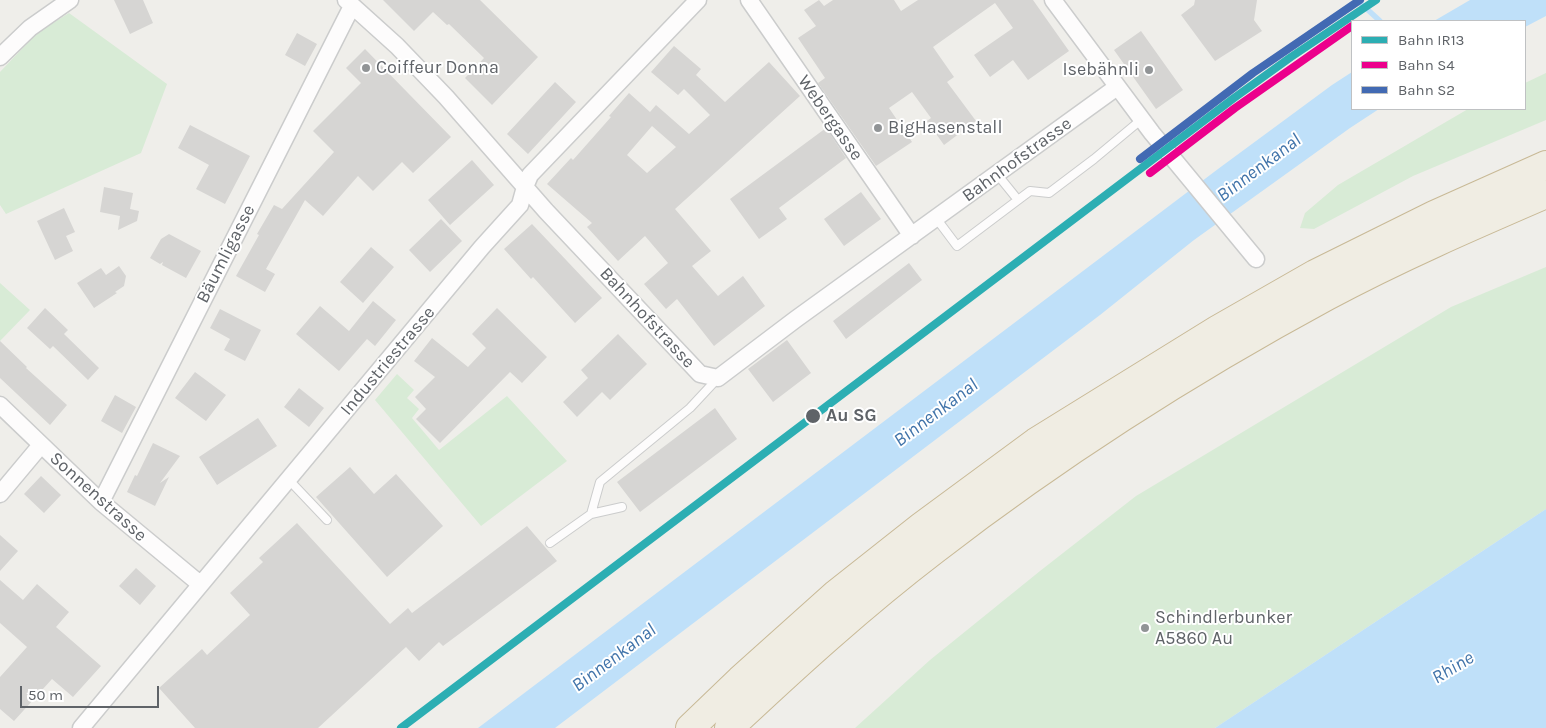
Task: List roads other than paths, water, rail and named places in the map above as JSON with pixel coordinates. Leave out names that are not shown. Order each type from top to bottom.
[{"type":"highway","points":[[690,728],[740,680],[836,594],[922,526],[1036,442],[1201,339],[1315,274],[1434,215],[1546,165]]},
{"type":"highway","points":[[729,728],[851,618],[933,550],[1049,466],[1140,406],[1224,355],[1328,296],[1445,238],[1546,194]]},
{"type":"street","points":[[0,58],[30,28],[70,0]]},
{"type":"street","name":"Industriestrasse","points":[[81,728],[482,247],[520,205],[530,175],[698,0]]},
{"type":"street","name":"Webergasse","points":[[749,0],[912,236]]},
{"type":"street","points":[[1053,0],[1142,120],[1256,259]]},
{"type":"street","name":"Bahnhofstrasse","points":[[352,2],[446,97],[552,218],[700,374],[718,378],[1117,87]]},
{"type":"street","name":"Bäumligasse","points":[[101,502],[352,2]]},
{"type":"street","name":"Sonnenstrasse","points":[[0,405],[101,502],[200,584]]},
{"type":"street","points":[[0,494],[41,445]]},
{"type":"lane","points":[[936,218],[957,246],[1030,191],[1049,193],[1142,120]]},
{"type":"lane","points":[[997,174],[1018,200]]},
{"type":"lane","points":[[591,514],[600,482],[690,408],[718,378]]},
{"type":"lane","points":[[289,480],[326,520]]},
{"type":"lane","points":[[550,543],[591,514],[622,507]]},
{"type":"water","points":[[1470,0],[1546,0],[1546,16],[1526,26],[1526,20],[1436,20]]},
{"type":"water","name":"Binnenkanal","points":[[1351,73],[1351,110],[1377,110],[1194,240],[1100,315],[555,728],[478,728],[1218,169]]},
{"type":"water","name":"Rhine","points":[[1546,509],[1546,728],[1215,728]]},
{"type":"waterway","points":[[1357,0],[1379,20]]},
{"type":"rail line","name":"S2","points":[[1140,159],[1253,73],[1360,0]]},
{"type":"rail line","name":"IR13","points":[[401,728],[1234,98],[1376,0]]},
{"type":"rail line","name":"S4","points":[[1150,173],[1235,108],[1351,27]]},
{"type":"place","name":"Coiffeur Donna","points":[[366,68]]},
{"type":"place","name":"Isebähnli","points":[[1149,70]]},
{"type":"place","name":"BigHasenstall","points":[[878,128]]},
{"type":"place","name":"Au SG","points":[[813,416]]},
{"type":"place","name":"Schindlerbunker A5860 Au","points":[[1145,628]]}]
